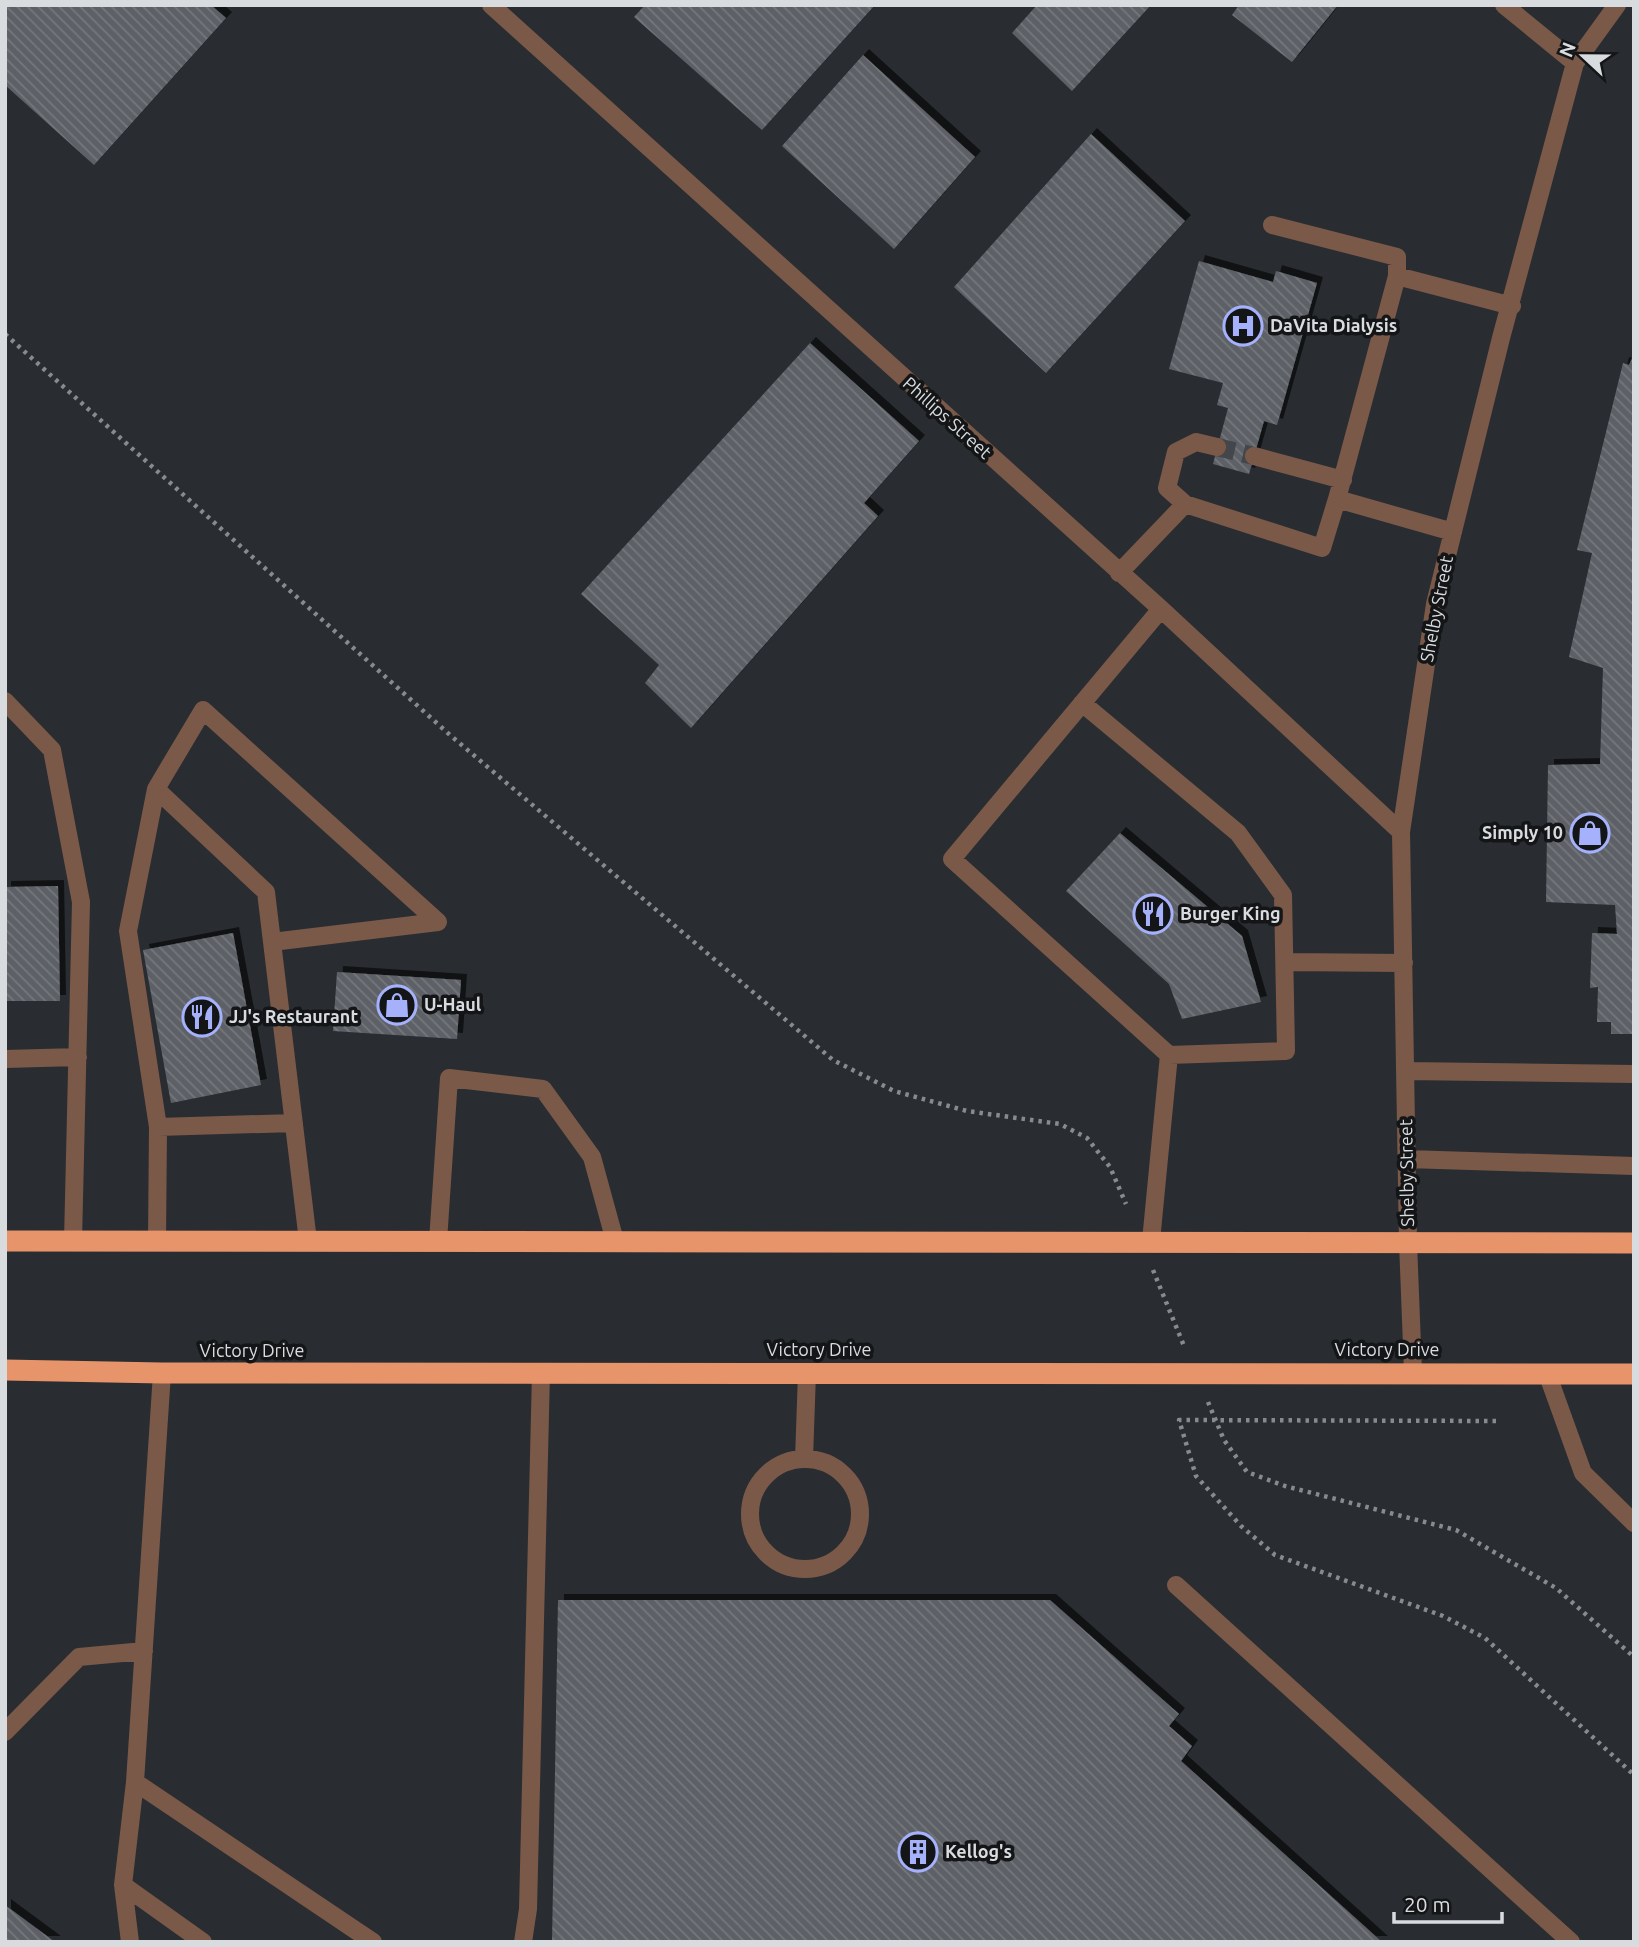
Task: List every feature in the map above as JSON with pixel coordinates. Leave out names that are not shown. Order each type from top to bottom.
[{"type":"highway","points":[[5,1241],[1634,1243]]},
{"type":"highway","name":"Victory Drive","points":[[5,1370],[162,1373],[1634,1374]]},
{"type":"street","name":"Phillips Street","points":[[491,5],[1161,609],[1401,832]]},
{"type":"street","points":[[1504,5],[1575,63]]},
{"type":"street","name":"Shelby Street","points":[[1413,1372],[1401,832],[1435,604],[1501,338],[1512,306],[1575,63],[1617,5]]},
{"type":"street","points":[[1217,447],[1196,442],[1176,452],[1167,488],[1185,505],[1322,548],[1343,480],[1397,276],[1397,257],[1272,225]]},
{"type":"street","points":[[1397,276],[1512,306]]},
{"type":"street","points":[[1254,456],[1343,480]]},
{"type":"street","points":[[1337,499],[1453,532]]},
{"type":"street","points":[[1119,573],[1185,505]]},
{"type":"street","points":[[1082,703],[1238,833],[1283,895],[1286,1051],[1169,1055],[952,859],[1082,703],[1161,609]]},
{"type":"street","points":[[5,701],[52,750],[81,902],[73,1241]]},
{"type":"street","points":[[157,1241],[158,1127],[128,931],[156,789],[203,710],[438,922],[272,942]]},
{"type":"street","points":[[156,789],[266,892],[308,1241]]},
{"type":"street","points":[[1285,962],[1404,963]]},
{"type":"street","points":[[1151,1241],[1169,1055]]},
{"type":"street","points":[[5,1059],[78,1057]]},
{"type":"street","points":[[1405,1071],[1634,1074]]},
{"type":"street","points":[[438,1241],[449,1078],[543,1089],[592,1157],[615,1241]]},
{"type":"street","points":[[158,1127],[294,1123]]},
{"type":"street","points":[[1407,1159],[1634,1166]]},
{"type":"street","points":[[130,1942],[123,1885],[135,1782],[162,1373]]},
{"type":"street","points":[[523,1942],[528,1909],[541,1373]]},
{"type":"street","points":[[804,1459],[807,1373]]},
{"type":"street","points":[[1547,1373],[1583,1473],[1634,1522]]},
{"type":"street","points":[[804,1459],[831,1464],[845,1475],[856,1490],[861,1507],[860,1526],[853,1543],[841,1557],[825,1566],[808,1570],[789,1568],[772,1560],[760,1547],[751,1530],[749,1511],[754,1493],[763,1477],[778,1465],[804,1459]]},
{"type":"street","points":[[1175,1585],[1572,1942]]},
{"type":"street","points":[[5,1732],[79,1657],[144,1651]]},
{"type":"street","points":[[135,1782],[373,1942]]},
{"type":"street","points":[[123,1885],[204,1942]]},
{"type":"path","points":[[5,334],[450,735],[833,1060],[894,1091],[967,1111],[1060,1124],[1087,1138],[1110,1167],[1131,1216]]},
{"type":"path","points":[[1152,1266],[1188,1353]]},
{"type":"path","points":[[1203,1391],[1224,1440],[1247,1472],[1284,1486],[1456,1530],[1556,1588],[1634,1657]]},
{"type":"path","points":[[1496,1421],[1179,1420],[1196,1476],[1241,1526],[1275,1555],[1443,1616],[1485,1638],[1634,1775]]},
{"type":"building","points":[[5,5],[211,5],[226,18],[94,165],[5,85]]},
{"type":"building","points":[[645,5],[875,5],[762,130],[634,17]]},
{"type":"building","points":[[1037,5],[1151,5],[1072,91],[1012,33]]},
{"type":"building","points":[[1239,5],[1338,5],[1292,62],[1232,15]]},
{"type":"building","points":[[863,55],[975,157],[894,249],[782,146]]},
{"type":"building","points":[[1091,134],[1185,221],[1046,373],[954,287]]},
{"type":"building","name":"DaVita Dialysis","points":[[1199,261],[1273,282],[1276,271],[1317,283],[1277,425],[1264,421],[1249,474],[1213,464],[1228,408],[1217,405],[1223,383],[1169,369]]},
{"type":"building","points":[[810,343],[919,441],[864,503],[878,516],[691,728],[645,683],[659,665],[581,594]]},
{"type":"building","points":[[1634,354],[1634,1034],[1611,1034],[1611,1022],[1597,1022],[1598,987],[1590,988],[1592,933],[1617,934],[1615,905],[1546,902],[1548,765],[1600,764],[1603,668],[1569,657],[1592,553],[1577,550],[1623,363],[1629,365]]},
{"type":"building","name":"Burger King","points":[[1120,833],[1242,936],[1261,1002],[1182,1019],[1169,984],[1066,891]]},
{"type":"building","points":[[58,886],[60,1001],[5,1001],[5,887]]},
{"type":"building","name":"JJ's Restaurant","points":[[233,933],[261,1085],[171,1103],[143,950]]},
{"type":"building","name":"U-Haul","points":[[337,972],[461,980],[457,1039],[333,1031]]},
{"type":"building","name":"Kellog's","points":[[558,1600],[1050,1600],[1179,1714],[1169,1726],[1192,1746],[1181,1761],[1382,1942],[552,1942]]},
{"type":"building","points":[[5,1905],[55,1942],[5,1942]]},
{"type":"tunnel","points":[[1217,447],[1254,456]]},
{"type":"place","name":"DaVita Dialysis","points":[[1243,326]]},
{"type":"place","name":"Simply 10","points":[[1590,833]]},
{"type":"place","name":"Burger King","points":[[1153,914]]},
{"type":"place","name":"U-Haul","points":[[397,1005]]},
{"type":"place","name":"JJ's Restaurant","points":[[202,1017]]},
{"type":"place","name":"Kellog's","points":[[918,1852]]}]
